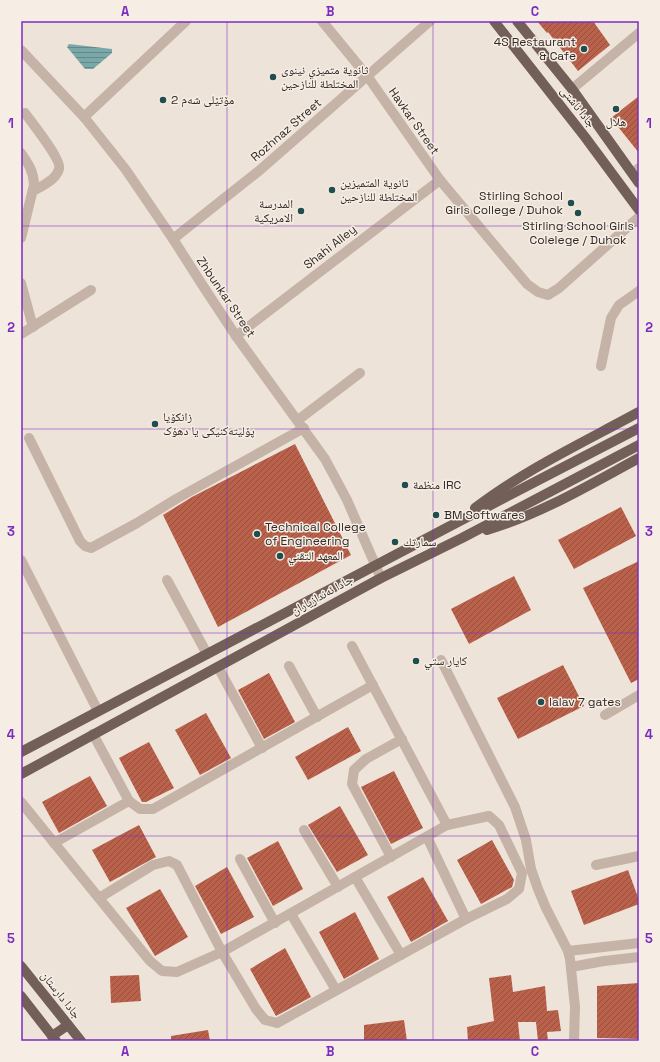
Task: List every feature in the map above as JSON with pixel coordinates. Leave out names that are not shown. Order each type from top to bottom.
[{"type":"main road","name":"جادا ئاشتی","points":[[494,21],[585,136],[639,210]]},
{"type":"main road","name":"جادا ئاشتی","points":[[516,21],[572,89],[636,171],[639,183]]},
{"type":"main road","points":[[454,524],[494,493],[546,462],[639,412]]},
{"type":"main road","name":"جادا ئەندازیاران","points":[[21,752],[639,428]]},
{"type":"main road","name":"جادا ئەندازیاران","points":[[21,774],[381,578],[462,538],[639,445]]},
{"type":"main road","points":[[462,538],[510,523],[555,504],[639,458]]},
{"type":"main road","name":"جادا دارستان","points":[[21,966],[81,1041]]},
{"type":"main road","points":[[21,996],[54,1039],[68,1025]]},
{"type":"street","points":[[84,117],[186,21]]},
{"type":"street","name":"Havkar Street","points":[[322,21],[368,77],[440,180],[527,284],[538,292],[548,295],[559,288],[639,217]]},
{"type":"street","name":"Rozhnaz Street","points":[[173,238],[260,170],[368,77],[430,21]]},
{"type":"street","points":[[572,89],[639,33]]},
{"type":"street","name":"Zhbunkar Street","points":[[21,50],[84,117],[126,170],[173,238],[202,286],[236,336],[304,428],[325,459],[344,493],[381,578]]},
{"type":"street","points":[[25,113],[60,164],[56,176],[33,191]]},
{"type":"street","points":[[21,153],[30,167],[34,179],[33,191],[21,238]]},
{"type":"street","name":"Shahi Alley","points":[[236,336],[440,180]]},
{"type":"street","points":[[21,283],[32,327]]},
{"type":"street","points":[[21,334],[92,290]]},
{"type":"street","points":[[601,366],[611,318],[619,305],[639,291]]},
{"type":"street","points":[[298,420],[360,373]]},
{"type":"street","points":[[29,438],[80,541],[85,546],[91,548],[304,428]]},
{"type":"street","points":[[21,560],[98,711]]},
{"type":"street","points":[[167,580],[207,654]]},
{"type":"street","points":[[352,646],[447,825]]},
{"type":"street","points":[[441,660],[515,807],[526,840],[538,889],[568,951],[575,1007],[574,1041]]},
{"type":"street","points":[[218,666],[262,748]]},
{"type":"street","points":[[289,666],[317,717]]},
{"type":"street","points":[[93,734],[129,801],[140,809],[153,809],[373,685]]},
{"type":"street","points":[[605,715],[639,695]]},
{"type":"street","points":[[391,857],[352,784],[354,770],[366,759],[402,739]]},
{"type":"street","points":[[54,843],[129,801]]},
{"type":"street","points":[[21,802],[150,961],[162,971],[177,972],[222,952],[447,825],[489,816],[499,825],[522,873],[519,889],[507,899],[466,919],[277,1023],[265,1020],[256,1009],[222,952],[177,865],[169,861],[153,865],[99,898]]},
{"type":"street","points":[[304,830],[338,887]]},
{"type":"street","points":[[427,837],[466,919]]},
{"type":"street","points":[[596,865],[639,856]]},
{"type":"street","points":[[240,859],[275,923]]},
{"type":"street","points":[[355,878],[401,955]]},
{"type":"street","points":[[291,914],[336,990]]},
{"type":"street","points":[[568,951],[639,943]]},
{"type":"street","points":[[603,947],[604,961]]},
{"type":"street","points":[[571,967],[639,957]]},
{"type":"water","points":[[69,44],[112,49],[112,53],[93,69],[85,69],[67,47]]},
{"type":"building","name":"4S Restaurant & Cafe","points":[[537,21],[593,21],[610,45],[578,71],[548,32],[547,33]]},
{"type":"building","points":[[639,96],[639,153],[611,118]]},
{"type":"building","name":"Technical College of Engineering","points":[[295,444],[351,555],[218,627],[163,515],[192,497]]},
{"type":"building","points":[[621,507],[636,536],[574,569],[558,540]]},
{"type":"building","points":[[639,561],[639,679],[631,683],[583,588]]},
{"type":"building","points":[[514,576],[531,610],[469,644],[451,609]]},
{"type":"building","name":"lalav 7 gates","points":[[563,665],[584,706],[518,739],[497,698]]},
{"type":"building","points":[[269,673],[295,722],[264,739],[238,690]]},
{"type":"building","points":[[206,713],[231,758],[200,775],[175,730]]},
{"type":"building","points":[[348,727],[361,751],[308,780],[295,757]]},
{"type":"building","points":[[149,742],[174,788],[146,802],[142,802],[119,758]]},
{"type":"building","points":[[394,771],[423,828],[391,844],[361,787]]},
{"type":"building","points":[[90,776],[107,806],[59,833],[42,802]]},
{"type":"building","points":[[340,806],[368,855],[337,872],[308,825]]},
{"type":"building","points":[[139,825],[156,857],[110,882],[92,850]]},
{"type":"building","points":[[492,840],[514,880],[512,887],[481,904],[457,860]]},
{"type":"building","points":[[278,841],[303,889],[273,906],[247,858]]},
{"type":"building","points":[[227,867],[254,917],[221,934],[195,886]]},
{"type":"building","points":[[628,870],[639,900],[639,904],[584,925],[571,891]]},
{"type":"building","points":[[423,877],[448,921],[411,942],[387,897]]},
{"type":"building","points":[[160,889],[188,937],[155,956],[126,908]]},
{"type":"building","points":[[355,912],[379,959],[344,979],[319,932]]},
{"type":"building","points":[[285,948],[311,997],[276,1016],[250,969]]},
{"type":"building","points":[[139,975],[141,1001],[111,1003],[110,976]]},
{"type":"building","points":[[511,975],[513,992],[545,986],[547,1011],[558,1010],[561,1031],[547,1032],[548,1041],[538,1041],[536,1022],[518,1022],[520,1041],[468,1041],[467,1027],[494,1021],[489,978]]},
{"type":"building","points":[[639,983],[639,1039],[597,1038],[597,986]]},
{"type":"building","points":[[404,1020],[407,1041],[364,1041],[364,1025]]},
{"type":"building","points":[[208,1030],[210,1041],[171,1041],[171,1036]]},
{"type":"place","name":"4S Restaurant & Cafe","points":[[584,49]]},
{"type":"place","name":"ثانوية متميزي نينوى المختلطة للنازحين","points":[[273,77]]},
{"type":"place","name":"مۆتێلی شەم 2","points":[[163,100]]},
{"type":"place","name":"هلال","points":[[616,109]]},
{"type":"place","name":"ثانوية المتميزين المختلطة للنازحين","points":[[332,190]]},
{"type":"place","name":"Stirling School Girls College / Duhok","points":[[571,203]]},
{"type":"place","name":"المدرسة الامريكية","points":[[301,211]]},
{"type":"place","name":"Stirling School Girls Colelege / Duhok","points":[[578,213]]},
{"type":"place","name":"زانکۆیا پۆلیتەکنیکی یا دهۆک","points":[[155,424]]},
{"type":"place","name":"منظمة IRC","points":[[405,485]]},
{"type":"place","name":"BM Softwares","points":[[436,515]]},
{"type":"place","name":"Technical College of Engineering","points":[[257,534]]},
{"type":"place","name":"سمارتك","points":[[395,542]]},
{"type":"place","name":"المعهد التقني","points":[[280,556]]},
{"type":"place","name":"كايار ستي","points":[[416,661]]},
{"type":"place","name":"lalav 7 gates","points":[[541,702]]}]
